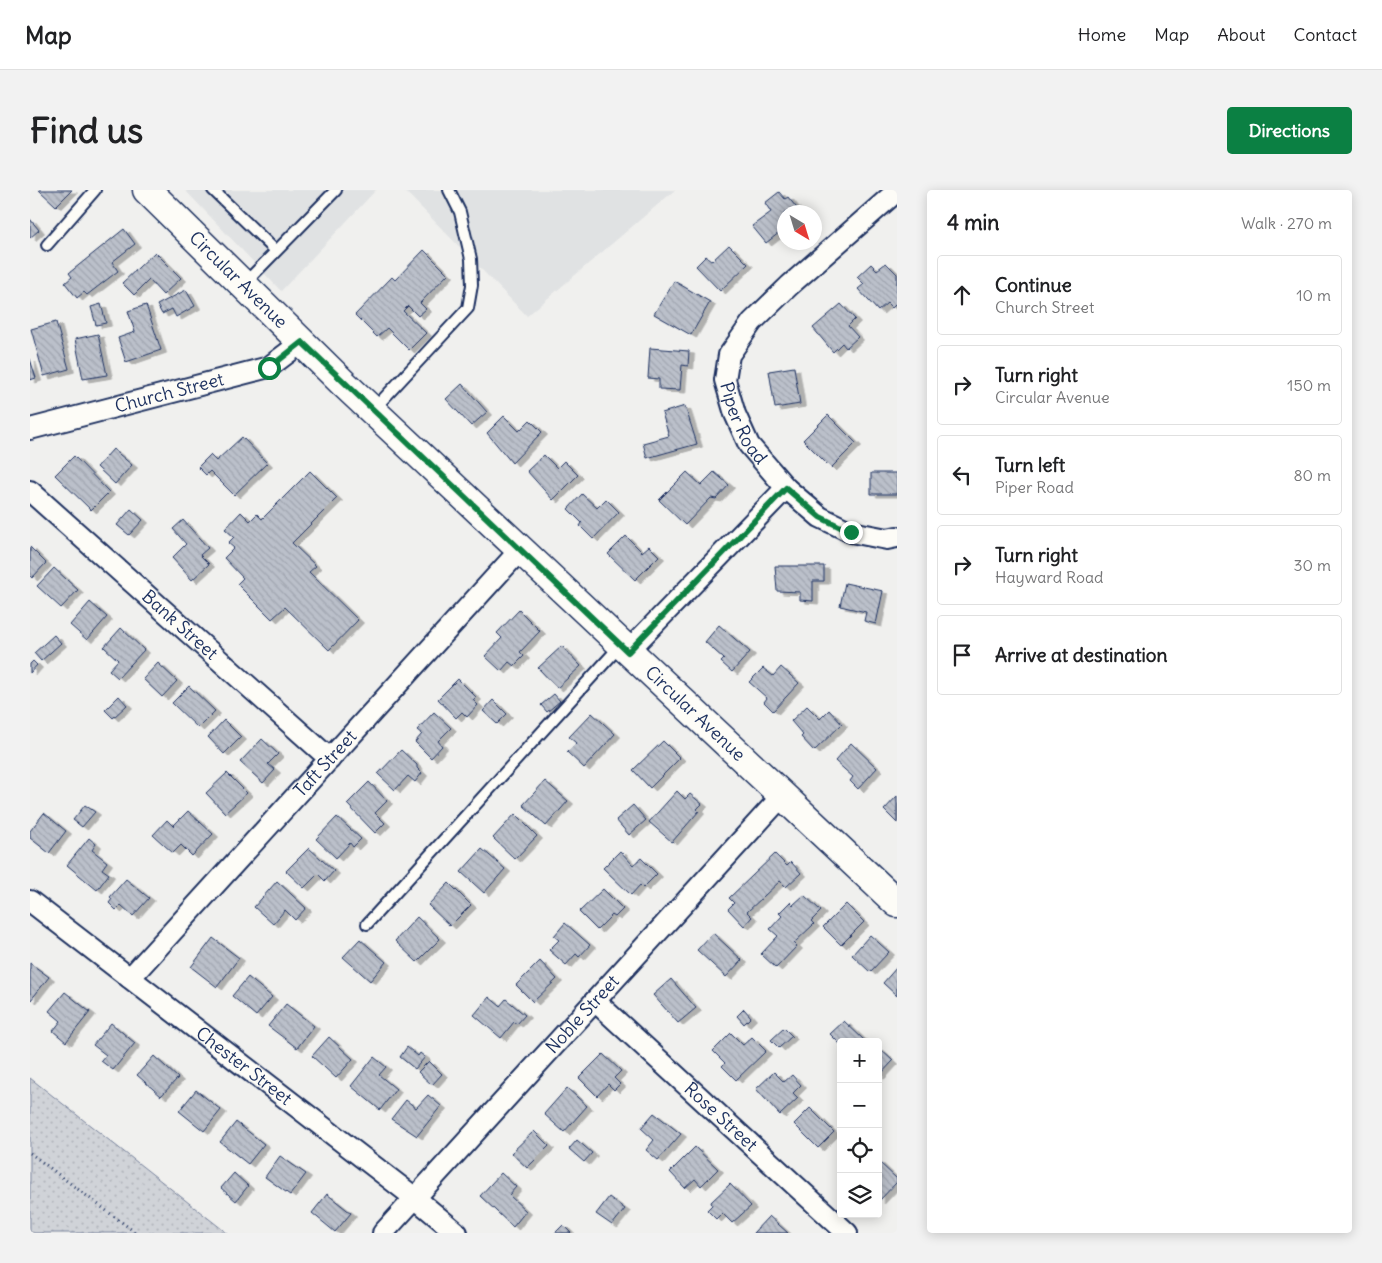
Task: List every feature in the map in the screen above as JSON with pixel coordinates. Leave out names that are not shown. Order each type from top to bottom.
[{"type":"main road","name":"Circular Avenue","points":[[147,190],[372,410],[897,903]]},
{"type":"street","name":"Piper Road","points":[[897,191],[758,316],[728,355],[725,380],[735,414],[749,445],[786,488],[820,517],[851,532],[887,539],[897,537]]},
{"type":"street","name":"Church Street","points":[[30,429],[269,368],[302,342]]},
{"type":"street","points":[[624,648],[786,488]]},
{"type":"street","name":"Bank Street","points":[[30,491],[330,759]]},
{"type":"street","name":"Taft Street","points":[[130,978],[521,549]]},
{"type":"street","name":"Noble Street","points":[[382,1233],[782,796]]},
{"type":"street","name":"Chester Street","points":[[30,901],[415,1198],[457,1233]]},
{"type":"street","name":"Rose Street","points":[[595,1001],[848,1233]]},
{"type":"lane","points":[[47,245],[95,190]]},
{"type":"lane","points":[[213,190],[276,251]]},
{"type":"lane","points":[[244,284],[336,190]]},
{"type":"lane","points":[[372,410],[468,308],[472,285],[471,259],[460,212],[449,190]]},
{"type":"lane","points":[[367,924],[624,648]]},
{"type":"path","points":[[30,1153],[136,1233]]},
{"type":"shaded area","points":[[185,190],[376,190],[281,291]]},
{"type":"shaded area","points":[[404,190],[675,190],[527,316]]},
{"type":"shaded area","points":[[30,1078],[227,1233],[30,1233]]},
{"type":"building","points":[[39,190],[72,190],[56,206]]},
{"type":"building","points":[[779,192],[785,199],[788,197],[794,205],[777,205],[777,234],[766,243],[752,226],[771,212],[765,203]]},
{"type":"building","points":[[30,219],[39,230],[30,238]]},
{"type":"building","points":[[124,229],[135,244],[112,262],[118,271],[87,295],[84,292],[77,298],[65,283],[72,277],[69,273]]},
{"type":"building","points":[[729,245],[748,264],[720,291],[696,266],[706,256],[712,261]]},
{"type":"building","points":[[424,250],[448,274],[420,303],[426,309],[418,316],[408,306],[403,311],[426,333],[409,350],[387,328],[377,337],[355,315],[392,277],[395,280]]},
{"type":"building","points":[[155,252],[181,278],[163,295],[149,280],[134,295],[122,283]]},
{"type":"building","points":[[886,263],[897,274],[897,303],[892,308],[887,303],[878,311],[858,289],[864,284],[857,277],[871,264],[877,270]]},
{"type":"building","points":[[674,281],[710,302],[691,335],[654,314]]},
{"type":"building","points":[[186,290],[195,306],[176,317],[172,309],[162,314],[157,305]]},
{"type":"building","points":[[101,304],[106,323],[96,325],[91,307]]},
{"type":"building","points":[[841,304],[855,319],[848,326],[858,337],[846,348],[842,343],[833,352],[813,328]]},
{"type":"building","points":[[146,305],[161,350],[126,362],[118,338],[135,332],[128,311]]},
{"type":"building","points":[[56,322],[69,369],[44,376],[31,329]]},
{"type":"building","points":[[98,334],[107,375],[83,379],[75,339]]},
{"type":"building","points":[[650,348],[689,351],[688,366],[682,365],[680,390],[659,389],[659,379],[648,378]]},
{"type":"building","points":[[30,359],[36,378],[30,380]]},
{"type":"building","points":[[794,367],[800,404],[775,408],[769,371]]},
{"type":"building","points":[[462,384],[487,412],[471,426],[446,399]]},
{"type":"building","points":[[685,406],[697,444],[647,458],[643,443],[669,436],[662,413]]},
{"type":"building","points":[[828,415],[856,443],[831,468],[803,440]]},
{"type":"building","points":[[504,416],[519,431],[530,420],[542,432],[512,463],[487,433]]},
{"type":"building","points":[[242,437],[267,463],[234,495],[210,471],[206,475],[198,467],[210,455],[216,461]]},
{"type":"building","points":[[113,449],[132,465],[115,484],[97,467]]},
{"type":"building","points":[[544,455],[557,468],[564,461],[578,475],[553,500],[527,471]]},
{"type":"building","points":[[74,456],[109,492],[91,510],[55,475]]},
{"type":"building","points":[[310,471],[337,498],[292,543],[316,566],[309,572],[358,620],[329,650],[285,607],[272,619],[237,584],[243,578],[224,558],[234,548],[228,543],[234,537],[225,529],[241,512],[250,521],[257,514],[262,519]]},
{"type":"building","points":[[687,472],[701,485],[714,472],[729,485],[716,499],[711,498],[685,525],[659,500]]},
{"type":"building","points":[[871,473],[897,473],[897,494],[871,494]]},
{"type":"building","points":[[582,494],[597,508],[606,499],[619,512],[593,539],[580,526],[582,523],[568,509]]},
{"type":"building","points":[[131,509],[143,520],[129,535],[117,525]]},
{"type":"building","points":[[183,520],[208,548],[200,555],[209,564],[192,580],[172,558],[186,544],[173,529]]},
{"type":"building","points":[[626,536],[642,552],[649,546],[659,556],[635,580],[608,554]]},
{"type":"building","points":[[30,547],[46,563],[32,578],[30,576]]},
{"type":"building","points":[[775,566],[824,566],[824,581],[813,581],[813,601],[800,600],[800,592],[777,591]]},
{"type":"building","points":[[54,568],[78,590],[61,608],[37,586]]},
{"type":"building","points":[[845,583],[883,591],[876,624],[864,621],[866,612],[840,606]]},
{"type":"building","points":[[90,602],[107,617],[87,640],[70,625]]},
{"type":"building","points":[[519,610],[540,631],[520,652],[524,656],[514,666],[509,662],[501,671],[485,656],[502,638],[497,633]]},
{"type":"building","points":[[719,625],[750,652],[732,672],[721,662],[724,659],[705,642]]},
{"type":"building","points":[[121,628],[144,650],[118,678],[109,670],[118,660],[104,647]]},
{"type":"building","points":[[54,635],[61,643],[41,661],[34,653]]},
{"type":"building","points":[[562,646],[581,666],[557,688],[538,668]]},
{"type":"building","points":[[33,661],[37,665],[30,673],[30,664]]},
{"type":"building","points":[[158,663],[177,681],[162,697],[143,679]]},
{"type":"building","points":[[781,667],[799,683],[773,711],[764,702],[767,698],[749,682],[763,668],[773,676]]},
{"type":"building","points":[[458,679],[476,697],[473,700],[478,705],[467,717],[462,712],[456,718],[438,699]]},
{"type":"building","points":[[189,686],[215,711],[198,728],[172,703]]},
{"type":"building","points":[[554,694],[560,701],[547,712],[541,705]]},
{"type":"building","points":[[119,696],[127,705],[113,718],[105,710]]},
{"type":"building","points":[[493,700],[507,714],[497,724],[483,711]]},
{"type":"building","points":[[807,706],[820,719],[829,710],[842,724],[814,751],[801,737],[803,735],[791,721]]},
{"type":"building","points":[[434,712],[451,728],[438,741],[442,746],[431,758],[415,742],[422,734],[417,730]]},
{"type":"building","points":[[592,713],[615,734],[584,768],[567,752],[576,743],[569,737]]},
{"type":"building","points":[[224,720],[241,737],[224,754],[208,737]]},
{"type":"building","points":[[262,739],[278,754],[268,764],[275,770],[263,783],[240,762]]},
{"type":"building","points":[[663,741],[680,758],[650,788],[633,770]]},
{"type":"building","points":[[851,743],[877,768],[858,789],[850,781],[853,777],[835,761]]},
{"type":"building","points":[[401,750],[417,765],[417,768],[422,773],[415,782],[408,776],[395,790],[378,774]]},
{"type":"building","points":[[227,773],[247,793],[225,813],[206,793]]},
{"type":"building","points":[[545,781],[568,801],[546,826],[523,805]]},
{"type":"building","points":[[369,782],[387,801],[375,813],[385,823],[375,833],[347,804]]},
{"type":"building","points":[[677,791],[685,799],[690,794],[702,804],[697,809],[699,811],[672,842],[649,822]]},
{"type":"building","points":[[897,796],[897,823],[884,810]]},
{"type":"building","points":[[85,805],[95,812],[82,827],[73,820]]},
{"type":"building","points":[[633,805],[646,820],[629,835],[616,820]]},
{"type":"building","points":[[188,811],[213,834],[192,856],[181,845],[173,853],[153,835],[167,820],[173,826]]},
{"type":"building","points":[[44,813],[66,831],[49,853],[30,838],[30,831]]},
{"type":"building","points":[[515,814],[537,836],[515,859],[493,838]]},
{"type":"building","points":[[337,817],[361,839],[353,847],[350,843],[336,858],[316,839]]},
{"type":"building","points":[[89,838],[96,844],[92,850],[107,862],[102,869],[109,874],[97,890],[67,865]]},
{"type":"building","points":[[309,848],[334,871],[325,881],[318,874],[304,888],[286,871]]},
{"type":"building","points":[[482,849],[505,869],[484,893],[461,872]]},
{"type":"building","points":[[620,851],[633,865],[641,858],[657,874],[643,888],[640,885],[631,895],[603,868]]},
{"type":"building","points":[[775,854],[787,866],[791,862],[801,873],[786,887],[780,881],[747,912],[752,917],[744,926],[728,909],[734,903],[729,898]]},
{"type":"building","points":[[126,879],[149,898],[133,916],[121,905],[116,910],[109,903],[112,899],[110,897]]},
{"type":"building","points":[[277,881],[306,908],[295,920],[285,910],[273,924],[254,907]]},
{"type":"building","points":[[449,883],[471,905],[450,926],[428,905]]},
{"type":"building","points":[[603,889],[623,909],[615,917],[612,915],[597,930],[579,912]]},
{"type":"building","points":[[804,895],[821,911],[811,921],[814,924],[794,943],[797,946],[776,968],[761,954],[778,936],[770,929],[782,916],[779,913],[790,902],[793,905]]},
{"type":"building","points":[[846,904],[864,922],[841,945],[823,927]]},
{"type":"building","points":[[417,917],[440,939],[417,962],[395,941]]},
{"type":"building","points":[[565,923],[590,945],[579,957],[576,954],[566,965],[549,950],[559,940],[554,936]]},
{"type":"building","points":[[713,933],[742,960],[726,977],[697,950]]},
{"type":"building","points":[[870,935],[889,952],[870,972],[852,955]]},
{"type":"building","points":[[213,938],[239,958],[217,987],[191,967]]},
{"type":"building","points":[[360,939],[386,962],[370,981],[343,957]]},
{"type":"building","points":[[540,961],[557,979],[533,1002],[516,985]]},
{"type":"building","points":[[30,963],[49,977],[31,1000],[30,999]]},
{"type":"building","points":[[897,967],[897,996],[883,983]]},
{"type":"building","points":[[248,977],[272,997],[256,1016],[232,996]]},
{"type":"building","points":[[671,979],[696,1008],[678,1023],[653,995]]},
{"type":"building","points":[[65,992],[90,1012],[66,1042],[53,1031],[61,1021],[49,1011]]},
{"type":"building","points":[[489,997],[500,1006],[506,999],[525,1015],[517,1024],[514,1022],[501,1038],[474,1015]]},
{"type":"building","points":[[286,1004],[314,1026],[297,1048],[268,1026]]},
{"type":"building","points":[[744,1009],[751,1017],[744,1024],[737,1016]]},
{"type":"building","points":[[844,1021],[862,1038],[837,1038],[837,1041],[830,1034]]},
{"type":"building","points":[[111,1023],[135,1043],[113,1070],[101,1061],[106,1055],[93,1045]]},
{"type":"building","points":[[784,1028],[792,1036],[779,1048],[771,1040]]},
{"type":"building","points":[[731,1033],[743,1045],[752,1037],[766,1051],[736,1080],[722,1066],[725,1063],[713,1051]]},
{"type":"building","points":[[329,1037],[353,1059],[336,1078],[312,1056]]},
{"type":"building","points":[[407,1047],[418,1056],[420,1053],[425,1057],[415,1069],[400,1057]]},
{"type":"building","points":[[882,1051],[893,1061],[882,1073]]},
{"type":"building","points":[[603,1054],[621,1071],[614,1078],[620,1084],[614,1090],[608,1084],[597,1096],[579,1078]]},
{"type":"building","points":[[154,1056],[178,1078],[161,1096],[137,1075]]},
{"type":"building","points":[[374,1057],[386,1067],[379,1075],[396,1089],[380,1110],[351,1086]]},
{"type":"building","points":[[429,1061],[442,1074],[432,1085],[418,1072]]},
{"type":"building","points":[[774,1072],[784,1082],[792,1075],[801,1085],[793,1093],[798,1098],[780,1115],[756,1089]]},
{"type":"building","points":[[567,1088],[587,1106],[564,1132],[544,1114]]},
{"type":"building","points":[[196,1090],[221,1110],[204,1131],[179,1111]]},
{"type":"building","points":[[428,1095],[441,1106],[417,1136],[391,1119],[406,1100],[416,1108]]},
{"type":"building","points":[[810,1108],[834,1132],[818,1148],[794,1124]]},
{"type":"building","points":[[654,1113],[681,1134],[658,1160],[646,1150],[654,1140],[641,1128]]},
{"type":"building","points":[[236,1122],[264,1144],[248,1164],[220,1142]]},
{"type":"building","points":[[534,1131],[549,1146],[527,1168],[511,1153]]},
{"type":"building","points":[[577,1140],[592,1153],[584,1162],[569,1149]]},
{"type":"building","points":[[695,1147],[718,1169],[701,1186],[695,1179],[685,1188],[670,1172]]},
{"type":"building","points":[[280,1156],[306,1174],[290,1195],[265,1177]]},
{"type":"building","points":[[882,1165],[897,1179],[897,1182],[882,1198]]},
{"type":"building","points":[[234,1173],[248,1186],[236,1201],[221,1188]]},
{"type":"building","points":[[501,1173],[516,1187],[509,1195],[526,1211],[513,1227],[480,1196]]},
{"type":"building","points":[[730,1184],[751,1206],[732,1223],[722,1213],[716,1219],[707,1210],[712,1205],[711,1202]]},
{"type":"building","points":[[327,1194],[351,1213],[335,1232],[312,1213]]},
{"type":"building","points":[[609,1197],[625,1209],[612,1225],[596,1214]]},
{"type":"building","points":[[769,1216],[788,1233],[753,1233]]},
{"type":"building","points":[[563,1225],[571,1233],[555,1233]]},
{"type":"route","points":[[269,368],[283,359],[302,342],[628,652],[786,488],[820,517],[851,532]]}]
